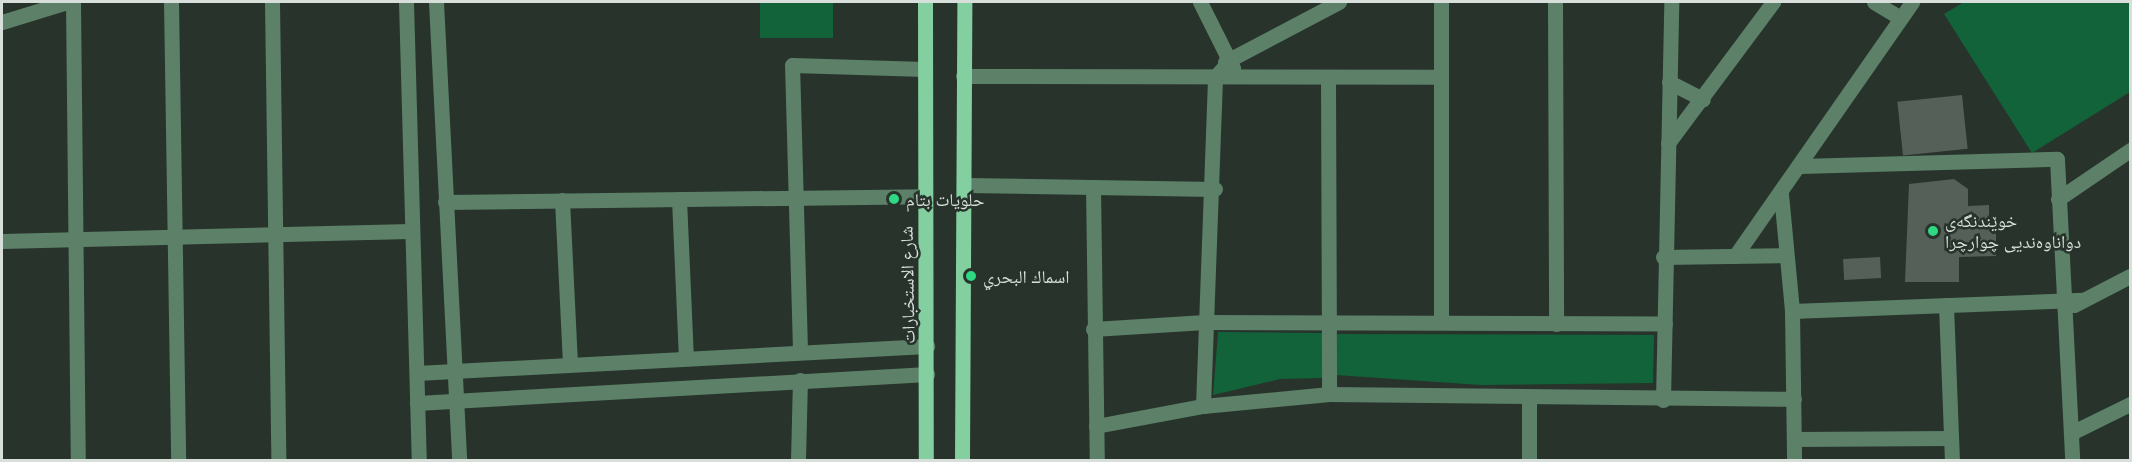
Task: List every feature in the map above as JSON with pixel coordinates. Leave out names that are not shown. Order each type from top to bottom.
[{"type":"main road","name":"شارع الاستخبارات","points":[[925,2],[926,460]]},
{"type":"main road","points":[[962,460],[964,2]]},
{"type":"street","points":[[2,22],[67,2]]},
{"type":"street","points":[[73,2],[78,460]]},
{"type":"street","points":[[171,2],[179,237],[178,460]]},
{"type":"street","points":[[272,2],[278,460]]},
{"type":"street","points":[[406,2],[410,231],[419,460]]},
{"type":"street","points":[[436,2],[459,460]]},
{"type":"street","points":[[1200,2],[1232,58],[1233,77]]},
{"type":"street","points":[[1198,77],[1339,2]]},
{"type":"street","points":[[1441,2],[1441,322]]},
{"type":"street","points":[[1555,2],[1556,324]]},
{"type":"street","points":[[1668,143],[1773,2]]},
{"type":"street","points":[[1874,2],[1901,18]]},
{"type":"street","points":[[1736,256],[1912,2]]},
{"type":"street","points":[[1662,400],[1665,324],[1663,257],[1672,3]]},
{"type":"street","points":[[1203,406],[1205,321],[1215,189],[1215,77],[1232,58]]},
{"type":"street","points":[[800,350],[793,198],[792,65],[925,69]]},
{"type":"street","points":[[963,76],[1441,77]]},
{"type":"street","points":[[1328,77],[1329,394]]},
{"type":"street","points":[[1669,81],[1702,99]]},
{"type":"street","points":[[2058,200],[2130,150]]},
{"type":"street","points":[[1800,166],[2057,159],[2062,305],[2072,460]]},
{"type":"street","points":[[964,185],[1215,189]]},
{"type":"street","points":[[1093,188],[1093,329],[1097,460]]},
{"type":"street","points":[[1781,194],[1792,311],[1794,460]]},
{"type":"street","points":[[445,202],[925,196]]},
{"type":"street","points":[[679,199],[686,358]]},
{"type":"street","points":[[562,201],[570,364]]},
{"type":"street","points":[[2,241],[410,231]]},
{"type":"street","points":[[1663,257],[1786,255]]},
{"type":"street","points":[[1792,311],[1946,305],[2062,305],[2083,300],[2130,276]]},
{"type":"street","points":[[1946,305],[1952,460]]},
{"type":"street","points":[[1093,329],[1205,321],[1665,324]]},
{"type":"street","points":[[417,373],[800,350],[927,346]]},
{"type":"street","points":[[417,403],[927,374]]},
{"type":"street","points":[[798,460],[800,380]]},
{"type":"street","points":[[1096,426],[1203,406],[1329,394],[1529,400],[1794,399]]},
{"type":"street","points":[[1528,460],[1529,400]]},
{"type":"street","points":[[2071,433],[2130,404]]},
{"type":"street","points":[[1794,439],[1951,438]]},
{"type":"green space","points":[[760,2],[833,2],[833,38],[760,38]]},
{"type":"green space","points":[[1964,2],[2130,2],[2130,92],[2032,153],[1944,14]]},
{"type":"green space","points":[[1218,332],[1323,333],[1322,378],[1280,379],[1213,395]]},
{"type":"green space","points":[[1337,334],[1654,335],[1653,383],[1481,385],[1336,375]]},
{"type":"building","points":[[1962,95],[1968,149],[1903,155],[1897,102]]},
{"type":"building","points":[[1954,179],[1968,189],[1968,206],[1989,205],[1989,222],[1996,222],[1996,256],[1959,257],[1959,282],[1905,282],[1909,184]]},
{"type":"building","points":[[1880,257],[1881,278],[1844,280],[1843,259]]},
{"type":"place","name":"حلويات بتام","points":[[894,199]]},
{"type":"place","name":"خوێندنگەی دواناوەندیی چوارچرا","points":[[1933,231]]},
{"type":"place","name":"اسماك البحري","points":[[971,276]]}]
